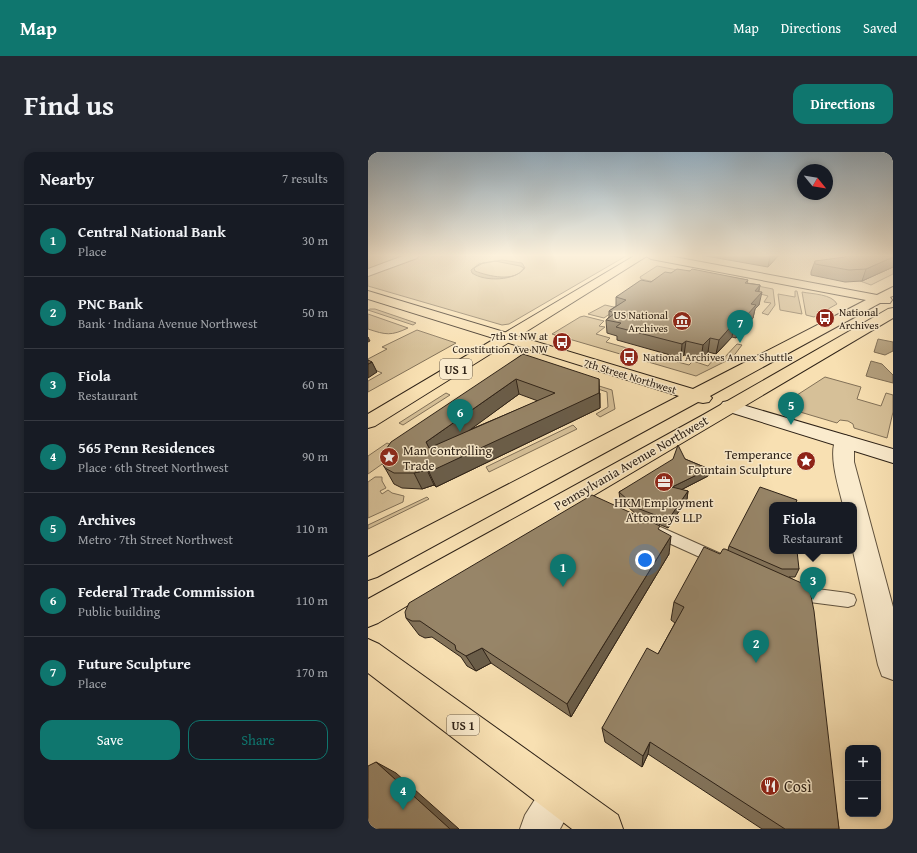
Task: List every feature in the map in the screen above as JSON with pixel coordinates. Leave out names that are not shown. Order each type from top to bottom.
[{"type":"main road","name":"US 1","points":[[368,422],[590,288]]},
{"type":"main road","points":[[808,288],[848,301],[852,305],[852,313]]},
{"type":"main road","points":[[825,288],[893,302]]},
{"type":"main road","name":"Pennsylvania Avenue Northwest","points":[[368,569],[893,291]]},
{"type":"main road","name":"7th Street Northwest","points":[[368,295],[729,406]]},
{"type":"main road","name":"Pennsylvania Avenue Northwest","points":[[368,614],[893,312]]},
{"type":"main road","name":"US 1","points":[[368,654],[604,829]]},
{"type":"street","name":"7th Street Northwest","points":[[729,406],[893,456]]},
{"type":"street","points":[[844,441],[844,462],[854,502]]},
{"type":"street","points":[[857,516],[893,665]]},
{"type":"street","points":[[642,525],[734,567]]},
{"type":"street","points":[[784,589],[791,592],[848,600]]},
{"type":"street","points":[[539,829],[559,795]]},
{"type":"shaded area","points":[[373,288],[572,288],[509,324],[502,325]]},
{"type":"shaded area","points":[[741,288],[773,289],[775,305],[768,315],[762,313],[771,303],[764,302],[768,296],[757,293],[758,291]]},
{"type":"shaded area","points":[[795,291],[797,291],[802,314],[780,310],[778,294],[795,297]]},
{"type":"shaded area","points":[[802,292],[826,296],[831,298],[837,304],[814,317],[806,315]]},
{"type":"shaded area","points":[[605,305],[618,308],[604,318],[588,314]]},
{"type":"shaded area","points":[[375,309],[416,323],[413,325],[368,310]]},
{"type":"shaded area","points":[[368,314],[408,328],[388,334],[368,329]]},
{"type":"shaded area","points":[[584,316],[604,321],[599,326],[605,327],[596,334],[610,338],[606,342],[634,350],[627,356],[552,334]]},
{"type":"shaded area","points":[[417,330],[456,343],[368,392],[368,381],[382,373],[368,367],[368,359],[387,349],[382,347]]},
{"type":"shaded area","points":[[878,339],[893,342],[893,351],[885,355],[874,352]]},
{"type":"shaded area","points":[[737,344],[742,345],[732,358],[696,376],[645,361],[652,355],[689,365],[693,361],[708,366],[716,356],[724,358]]},
{"type":"shaded area","points":[[871,361],[882,364],[893,375],[893,383],[866,376]]},
{"type":"shaded area","points":[[825,377],[861,387],[857,399],[881,406],[886,393],[893,395],[893,412],[887,438],[854,428],[853,424],[848,421],[840,420],[837,423],[780,406]]},
{"type":"shaded area","points":[[580,380],[612,390],[615,409],[600,417],[596,414],[608,407],[607,392],[577,382]]},
{"type":"shaded area","points":[[446,393],[450,395],[403,425],[399,423]]},
{"type":"shaded area","points":[[573,425],[577,429],[489,472],[486,467]]},
{"type":"shaded area","points":[[387,443],[396,447],[385,462],[368,474],[368,456]]},
{"type":"shaded area","points":[[375,477],[382,477],[382,481],[386,488],[380,491],[382,494],[388,490],[392,493],[404,496],[403,502],[368,518],[368,482]]},
{"type":"shaded area","points":[[427,497],[429,499],[368,529],[368,525]]},
{"type":"building","name":"US National Archives","points":[[630,288],[758,288],[755,291],[762,292],[751,304],[756,305],[739,324],[734,323],[719,340],[710,338],[703,345],[686,341],[682,344],[616,327],[621,323],[606,320],[615,313],[609,311],[626,300],[616,297]]},
{"type":"building","points":[[523,354],[599,379],[599,393],[429,472],[427,470],[414,473],[394,473],[385,468],[381,461],[382,455],[391,442]],"holes":[[[516,379],[555,393],[429,448],[426,442]]]},
{"type":"building","points":[[678,445],[685,459],[709,469],[672,487],[688,491],[668,520],[637,508],[619,492],[673,459]]},
{"type":"building","points":[[760,487],[797,500],[796,502],[769,502],[769,554],[797,554],[799,569],[782,569],[729,546]]},
{"type":"building","points":[[592,495],[660,526],[658,529],[671,536],[567,704],[482,648],[466,656],[456,650],[455,645],[420,621],[412,621],[406,618],[405,612],[409,603]]},
{"type":"building","points":[[704,547],[720,554],[723,549],[725,549],[806,585],[805,587],[810,591],[814,611],[839,829],[785,829],[650,742],[643,756],[602,728],[647,648],[658,654],[684,607],[674,602]]},
{"type":"building","points":[[376,762],[450,829],[368,829],[368,766]]},
{"type":"place","name":"National Archives","points":[[825,318]]},
{"type":"place","name":"US National Archives","points":[[682,321]]},
{"type":"place","name":"7th St NW at Constitution Ave NW","points":[[562,342]]},
{"type":"place","name":"Future Sculpture","points":[[740,343]]},
{"type":"place","name":"National Archives Annex Shuttle","points":[[629,357]]},
{"type":"place","name":"Archives","points":[[791,425]]},
{"type":"place","name":"Federal Trade Commission","points":[[460,432]]},
{"type":"place","name":"Man Controlling Trade","points":[[389,457]]},
{"type":"place","name":"Temperance Fountain Sculpture","points":[[806,461]]},
{"type":"place","name":"HKM Employment Attorneys LLP","points":[[664,482]]},
{"type":"place","name":"Central National Bank","points":[[563,587]]},
{"type":"place","name":"Fiola","points":[[813,600]]},
{"type":"place","name":"PNC Bank","points":[[756,663]]},
{"type":"place","name":"Così","points":[[770,786]]},
{"type":"place","name":"565 Penn Residences","points":[[403,810]]}]
